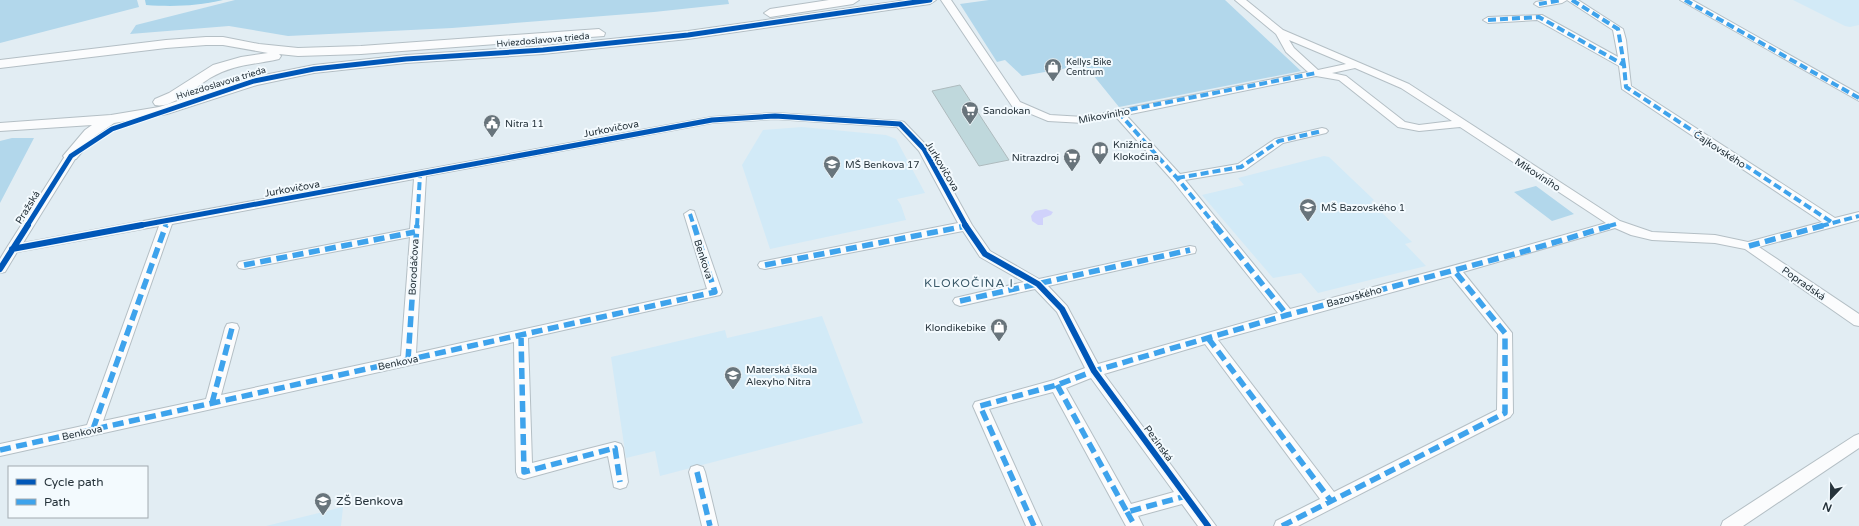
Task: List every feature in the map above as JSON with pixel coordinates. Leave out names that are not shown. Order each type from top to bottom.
[{"type":"street","name":"Hviezdoslavova trieda","points":[[0,64],[166,44],[223,41],[259,48],[298,52],[361,50],[602,33],[720,20],[853,0]]},
{"type":"street","name":"Hviezdoslavova trieda","points":[[0,127],[60,121],[111,119],[162,111],[254,81],[314,69],[406,59],[543,50],[688,35],[847,14],[930,0]]},
{"type":"street","name":"Mikovíniho","points":[[946,0],[1016,104],[1048,118],[1084,120],[1356,65]]},
{"type":"street","name":"Mikovíniho","points":[[1240,0],[1280,32],[1405,86],[1460,124],[1616,224]]},
{"type":"street","points":[[1539,4],[1562,0]]},
{"type":"street","name":"Čajkovského","points":[[1572,0],[1618,29],[1621,40],[1626,87],[1833,223]]},
{"type":"street","points":[[1685,0],[1859,98]]},
{"type":"street","points":[[1488,20],[1539,17],[1624,65]]},
{"type":"street","name":"Mikovíniho","points":[[1280,32],[1290,50],[1316,73],[1342,78],[1402,125],[1419,128],[1460,124]]},
{"type":"street","points":[[185,103],[202,90],[216,76],[223,66],[228,51],[223,41]]},
{"type":"street","points":[[71,156],[90,133],[111,119],[170,98],[223,66],[298,52]]},
{"type":"street","points":[[71,156],[112,129],[162,111]]},
{"type":"street","points":[[1118,112],[1177,178],[1287,315]]},
{"type":"street","name":"Jurkovičova","points":[[12,249],[712,120],[775,116],[900,124],[924,149],[966,226],[984,254],[1038,284],[1062,309],[1094,371]]},
{"type":"street","points":[[60,121],[79,131],[71,156]]},
{"type":"street","points":[[1177,178],[1241,167],[1279,141],[1322,131]]},
{"type":"street","name":"Pražská","points":[[0,269],[71,156]]},
{"type":"street","name":"Borodáčova","points":[[408,360],[415,232],[420,175]]},
{"type":"street","name":"Benkova","points":[[0,450],[715,292],[690,214]]},
{"type":"street","points":[[1616,224],[1635,232],[1652,236],[1715,239],[1749,246],[1757,242],[1859,216]]},
{"type":"street","points":[[93,429],[167,221]]},
{"type":"street","name":"Bazovského","points":[[1034,526],[980,406],[1057,385],[1094,371],[1287,315],[1453,269],[1522,252],[1616,224]]},
{"type":"street","points":[[765,265],[966,226]]},
{"type":"street","points":[[244,264],[415,232]]},
{"type":"street","name":"Popradská","points":[[1749,246],[1859,322]]},
{"type":"street","points":[[960,300],[1190,250]]},
{"type":"street","points":[[1282,526],[1505,413],[1505,333],[1453,269]]},
{"type":"street","points":[[212,403],[232,328]]},
{"type":"street","points":[[521,335],[524,472],[615,448],[620,482]]},
{"type":"street","points":[[1208,338],[1331,501]]},
{"type":"street","name":"Pezinská","points":[[1094,371],[1208,526]]},
{"type":"street","points":[[1057,385],[1131,519],[1186,496]]},
{"type":"street","points":[[1729,526],[1859,440]]},
{"type":"street","points":[[697,472],[710,526]]},
{"type":"shaded area","points":[[0,0],[137,0],[139,7],[0,43]]},
{"type":"shaded area","points":[[145,0],[223,0],[185,6],[166,6],[146,5]]},
{"type":"shaded area","points":[[235,0],[728,0],[729,4],[654,12],[452,28],[288,36],[229,26],[130,34],[136,25]]},
{"type":"shaded area","points":[[989,0],[1225,0],[1301,71],[1119,107],[1085,65],[1022,76],[1005,60],[997,62],[960,4]]},
{"type":"shaded area","points":[[1793,0],[1859,0],[1859,25],[1850,27],[1845,26]]},
{"type":"shaded area","name":"MŠ Benkova 17","points":[[802,127],[886,135],[896,139],[925,193],[897,199],[901,205],[906,220],[770,249],[742,165],[763,130]]},
{"type":"shaded area","points":[[12,138],[34,138],[0,203],[0,141]]},
{"type":"shaded area","name":"MŠ Bazovského 1","points":[[1324,156],[1329,157],[1374,200],[1371,202],[1412,242],[1405,244],[1426,266],[1318,293],[1301,273],[1273,278],[1202,195],[1244,185],[1238,178]]},
{"type":"shaded area","points":[[1536,186],[1574,214],[1552,221],[1514,192]]},
{"type":"shaded area","points":[[1046,209],[1053,212],[1051,215],[1043,218],[1043,225],[1038,225],[1032,221],[1031,216],[1035,211]]},
{"type":"shaded area","name":"Materská škola Alexyho Nitra","points":[[822,316],[863,423],[660,476],[655,451],[626,458],[611,357],[725,330],[727,338]]},
{"type":"shaded area","name":"ZŠ Benkova","points":[[343,507],[341,526],[266,526]]},
{"type":"building","name":"Sandokan","points":[[960,85],[1009,160],[979,166],[932,91]]},
{"type":"marked path","points":[[1539,4],[1562,0]]},
{"type":"marked path","points":[[1572,0],[1618,29],[1624,65]]},
{"type":"marked path","points":[[1685,0],[1859,98]]},
{"type":"marked path","points":[[1488,20],[1539,17],[1624,65],[1626,87],[1833,223]]},
{"type":"marked path","points":[[1118,112],[1316,73]]},
{"type":"marked path","points":[[1118,112],[1177,178],[1287,315]]},
{"type":"marked path","points":[[1177,178],[1241,167],[1279,141],[1322,131]]},
{"type":"marked path","points":[[408,360],[420,175]]},
{"type":"marked path","points":[[0,450],[715,292],[690,214]]},
{"type":"marked path","points":[[1749,246],[1859,216]]},
{"type":"marked path","points":[[93,429],[167,221]]},
{"type":"marked path","points":[[1034,526],[980,406],[1057,385],[1094,371],[1287,315],[1522,252],[1616,224]]},
{"type":"marked path","points":[[765,265],[966,226]]},
{"type":"marked path","points":[[244,265],[415,232]]},
{"type":"marked path","points":[[960,301],[1190,250]]},
{"type":"marked path","points":[[1282,526],[1505,413],[1505,333],[1453,269]]},
{"type":"marked path","points":[[212,403],[232,328]]},
{"type":"marked path","points":[[521,335],[524,472],[615,448],[620,482]]},
{"type":"marked path","points":[[1208,338],[1331,501]]},
{"type":"marked path","points":[[1057,385],[1127,512],[1186,496]]},
{"type":"marked path","points":[[697,472],[710,526]]},
{"type":"marked path","points":[[1127,512],[1135,526]]},
{"type":"cycle path","points":[[0,269],[71,156],[112,129],[254,81],[314,69],[406,59],[543,50],[688,35],[930,0]]},
{"type":"cycle path","points":[[12,249],[712,120],[775,116],[900,124],[924,149],[966,226],[985,254],[1038,284],[1062,309],[1094,371],[1208,526]]},
{"type":"place","name":"Kellys Bike Centrum","points":[[1053,82]]},
{"type":"place","name":"Sandokan","points":[[970,125]]},
{"type":"place","name":"Nitra 11","points":[[492,138]]},
{"type":"place","name":"Knižnica Klokočina","points":[[1100,165]]},
{"type":"place","name":"Nitrazdroj","points":[[1072,172]]},
{"type":"place","name":"MŠ Benkova 17","points":[[832,179]]},
{"type":"place","name":"MŠ Bazovského 1","points":[[1308,222]]},
{"type":"place","name":"Klondikebike","points":[[999,342]]},
{"type":"place","name":"Materská škola Alexyho Nitra","points":[[733,390]]},
{"type":"place","name":"ZŠ Benkova","points":[[323,516]]},
{"type":"district","name":"KLOKOČINA I","points":[[969,283]]}]
